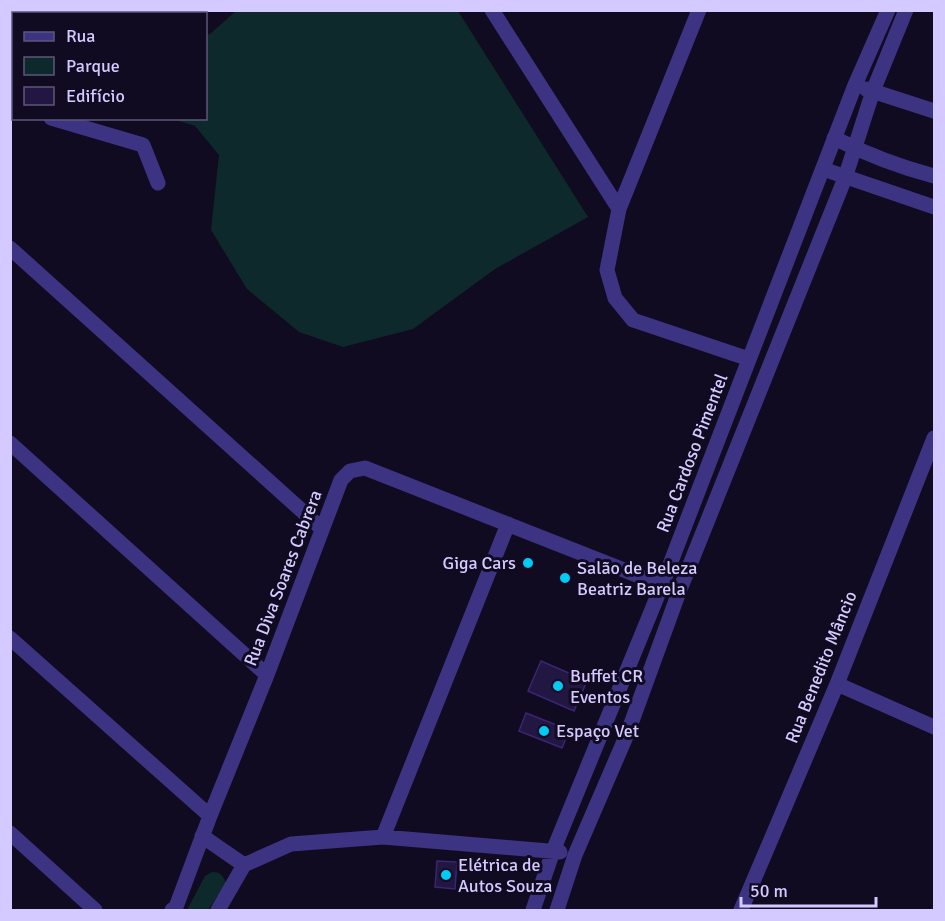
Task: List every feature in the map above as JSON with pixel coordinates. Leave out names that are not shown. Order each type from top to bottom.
[{"type":"street","points":[[492,10],[619,209]]},
{"type":"street","name":"Rua Cardoso Pimentel","points":[[533,910],[553,851],[662,585],[834,138],[888,10]]},
{"type":"street","points":[[557,910],[575,855],[628,732],[679,592],[845,178],[873,91],[906,10]]},
{"type":"street","points":[[697,12],[619,209],[606,270],[615,298],[633,320],[749,358]]},
{"type":"street","points":[[855,85],[934,111]]},
{"type":"street","points":[[58,120],[143,145],[158,183]]},
{"type":"street","points":[[834,138],[855,148],[934,176]]},
{"type":"street","points":[[823,170],[934,207]]},
{"type":"street","points":[[10,248],[321,528]]},
{"type":"street","name":"Rua Benedito Mâncio","points":[[741,910],[837,684],[934,438]]},
{"type":"street","points":[[10,443],[267,675]]},
{"type":"street","name":"Rua Diva Soares Cabrera","points":[[172,910],[176,907],[267,675],[321,528],[341,480],[350,471],[365,468],[662,585]]},
{"type":"street","points":[[383,837],[508,524]]},
{"type":"street","points":[[10,638],[210,816]]},
{"type":"street","points":[[837,684],[934,727]]},
{"type":"street","points":[[10,833],[95,910]]},
{"type":"street","points":[[202,836],[244,865]]},
{"type":"street","points":[[218,910],[244,865],[291,844],[383,837],[553,851],[575,855]]},
{"type":"green space","points":[[237,10],[458,11],[588,217],[495,269],[413,329],[343,347],[299,332],[247,289],[211,230],[219,155],[195,126],[176,120],[207,120],[207,35]]},
{"type":"green space","points":[[11,11],[120,12],[12,12],[12,64]]},
{"type":"green space","points":[[212,872],[221,874],[226,883],[208,910],[187,910],[205,876]]},
{"type":"building","name":"Buffet CR Eventos","points":[[541,661],[587,681],[574,711],[528,691]]},
{"type":"building","name":"Espaço Vet","points":[[526,713],[569,730],[562,748],[519,731]]},
{"type":"building","name":"Elétrica de Autos Souza","points":[[437,861],[457,862],[455,889],[435,887]]},
{"type":"place","name":"Giga Cars","points":[[528,563]]},
{"type":"place","name":"Salão de Beleza Beatriz Barela","points":[[565,578]]},
{"type":"place","name":"Buffet CR Eventos","points":[[558,686]]},
{"type":"place","name":"Espaço Vet","points":[[544,731]]},
{"type":"place","name":"Elétrica de Autos Souza","points":[[446,875]]}]
